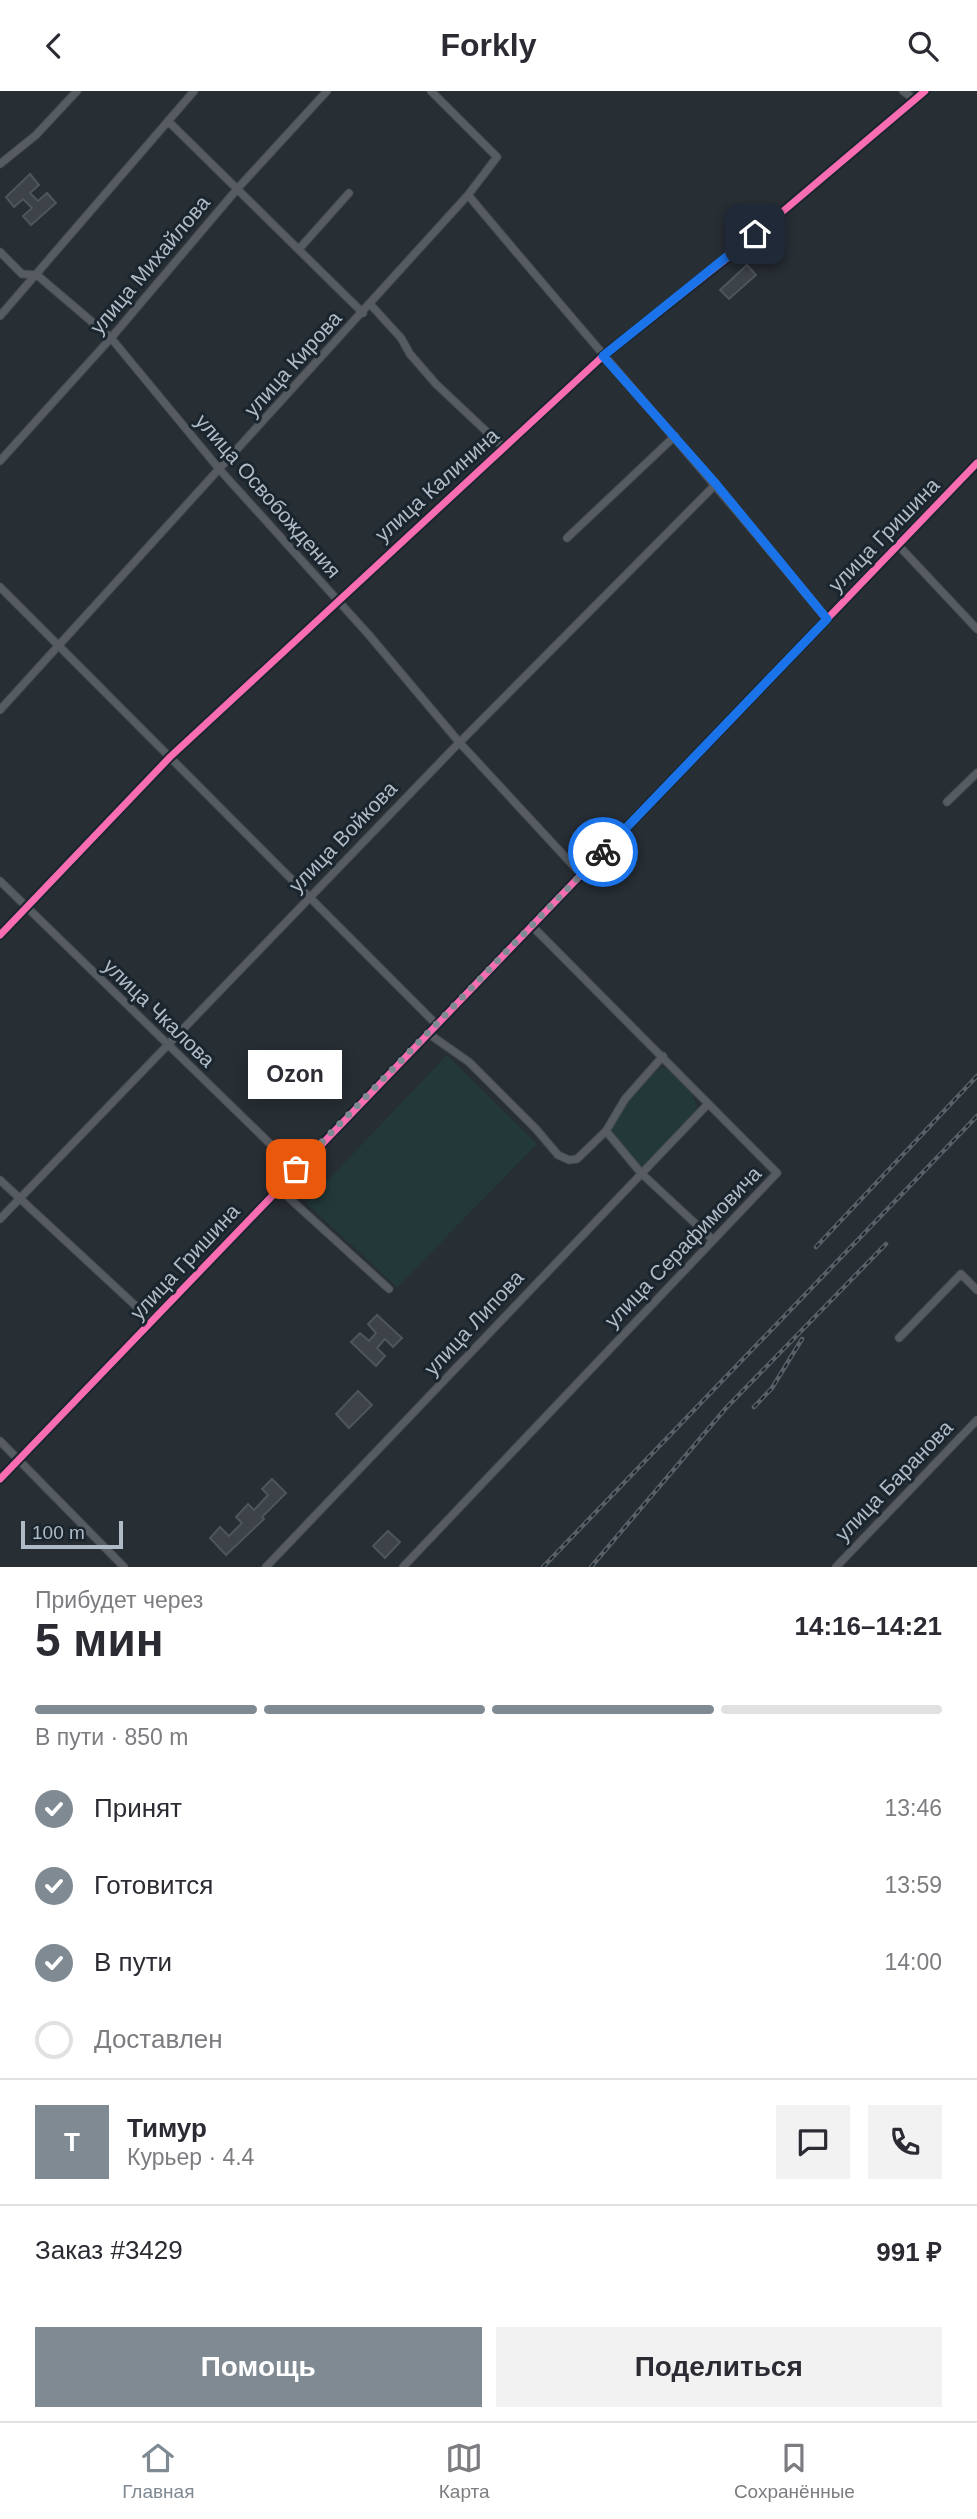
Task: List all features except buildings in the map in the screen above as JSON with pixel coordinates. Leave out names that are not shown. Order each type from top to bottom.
[{"type":"street","points":[[0,164],[36,135],[77,91]]},
{"type":"street","points":[[0,316],[194,91]]},
{"type":"street","name":"улица Михайлова","points":[[0,461],[111,338],[238,188],[327,91]]},
{"type":"street","name":"улица Кирова","points":[[0,710],[363,313],[468,195],[498,157],[431,91]]},
{"type":"street","points":[[903,91],[914,99]]},
{"type":"street","name":"улица Калинина","points":[[0,935],[170,757],[603,356],[736,251],[925,91]]},
{"type":"street","points":[[168,121],[363,313]]},
{"type":"street","points":[[299,249],[349,193]]},
{"type":"street","points":[[468,195],[603,356],[716,484],[827,619]]},
{"type":"street","name":"улица Освобождения","points":[[0,252],[22,274],[37,275],[111,338],[220,470],[337,603],[369,635],[459,743],[582,874]]},
{"type":"street","points":[[370,304],[401,338],[410,354],[436,384],[504,448]]},
{"type":"street","points":[[567,538],[675,436]]},
{"type":"street","name":"улица Гришина","points":[[0,1479],[977,463]]},
{"type":"street","name":"улица Войкова","points":[[0,1219],[459,743],[716,484]]},
{"type":"street","points":[[898,546],[977,629]]},
{"type":"street","points":[[0,587],[437,1025]]},
{"type":"street","points":[[947,802],[977,773]]},
{"type":"street","name":"улица Чкалова","points":[[0,881],[296,1169]]},
{"type":"street","name":"улица Серафимовича","points":[[403,1567],[777,1173],[532,926]]},
{"type":"street","points":[[429,1034],[468,1062],[536,1129],[558,1155],[569,1160],[577,1159],[606,1131],[625,1099],[663,1056]]},
{"type":"street","name":"улица Липова","points":[[266,1567],[708,1104]]},
{"type":"street","points":[[606,1131],[641,1173],[713,1240]]},
{"type":"street","points":[[0,1181],[152,1321]]},
{"type":"street","points":[[278,1188],[389,1289]]},
{"type":"street","points":[[899,1338],[961,1274],[977,1290]]},
{"type":"street","name":"улица Баранова","points":[[836,1567],[977,1420]]},
{"type":"street","points":[[0,1441],[124,1567]]},
{"type":"green space","points":[[447,1055],[537,1144],[397,1287],[306,1203]]},
{"type":"green space","points":[[659,1068],[667,1068],[692,1093],[698,1109],[642,1168],[613,1138],[610,1130],[628,1100]]},
{"type":"railway","points":[[816,1247],[977,1076]]},
{"type":"railway","points":[[543,1567],[977,1116]]},
{"type":"railway","points":[[591,1567],[726,1408],[886,1244]]},
{"type":"railway","points":[[754,1407],[772,1388],[802,1339]]},
{"type":"cycle path","points":[[0,935],[170,757],[603,356],[736,251],[925,91]]},
{"type":"cycle path","points":[[0,1479],[977,463]]},
{"type":"way so far","points":[[296,1169],[603,852]]},
{"type":"place","name":"Ozon","points":[[296,1169]]},
{"type":"route","points":[[603,852],[827,619],[716,484],[603,356],[755,234]]}]
